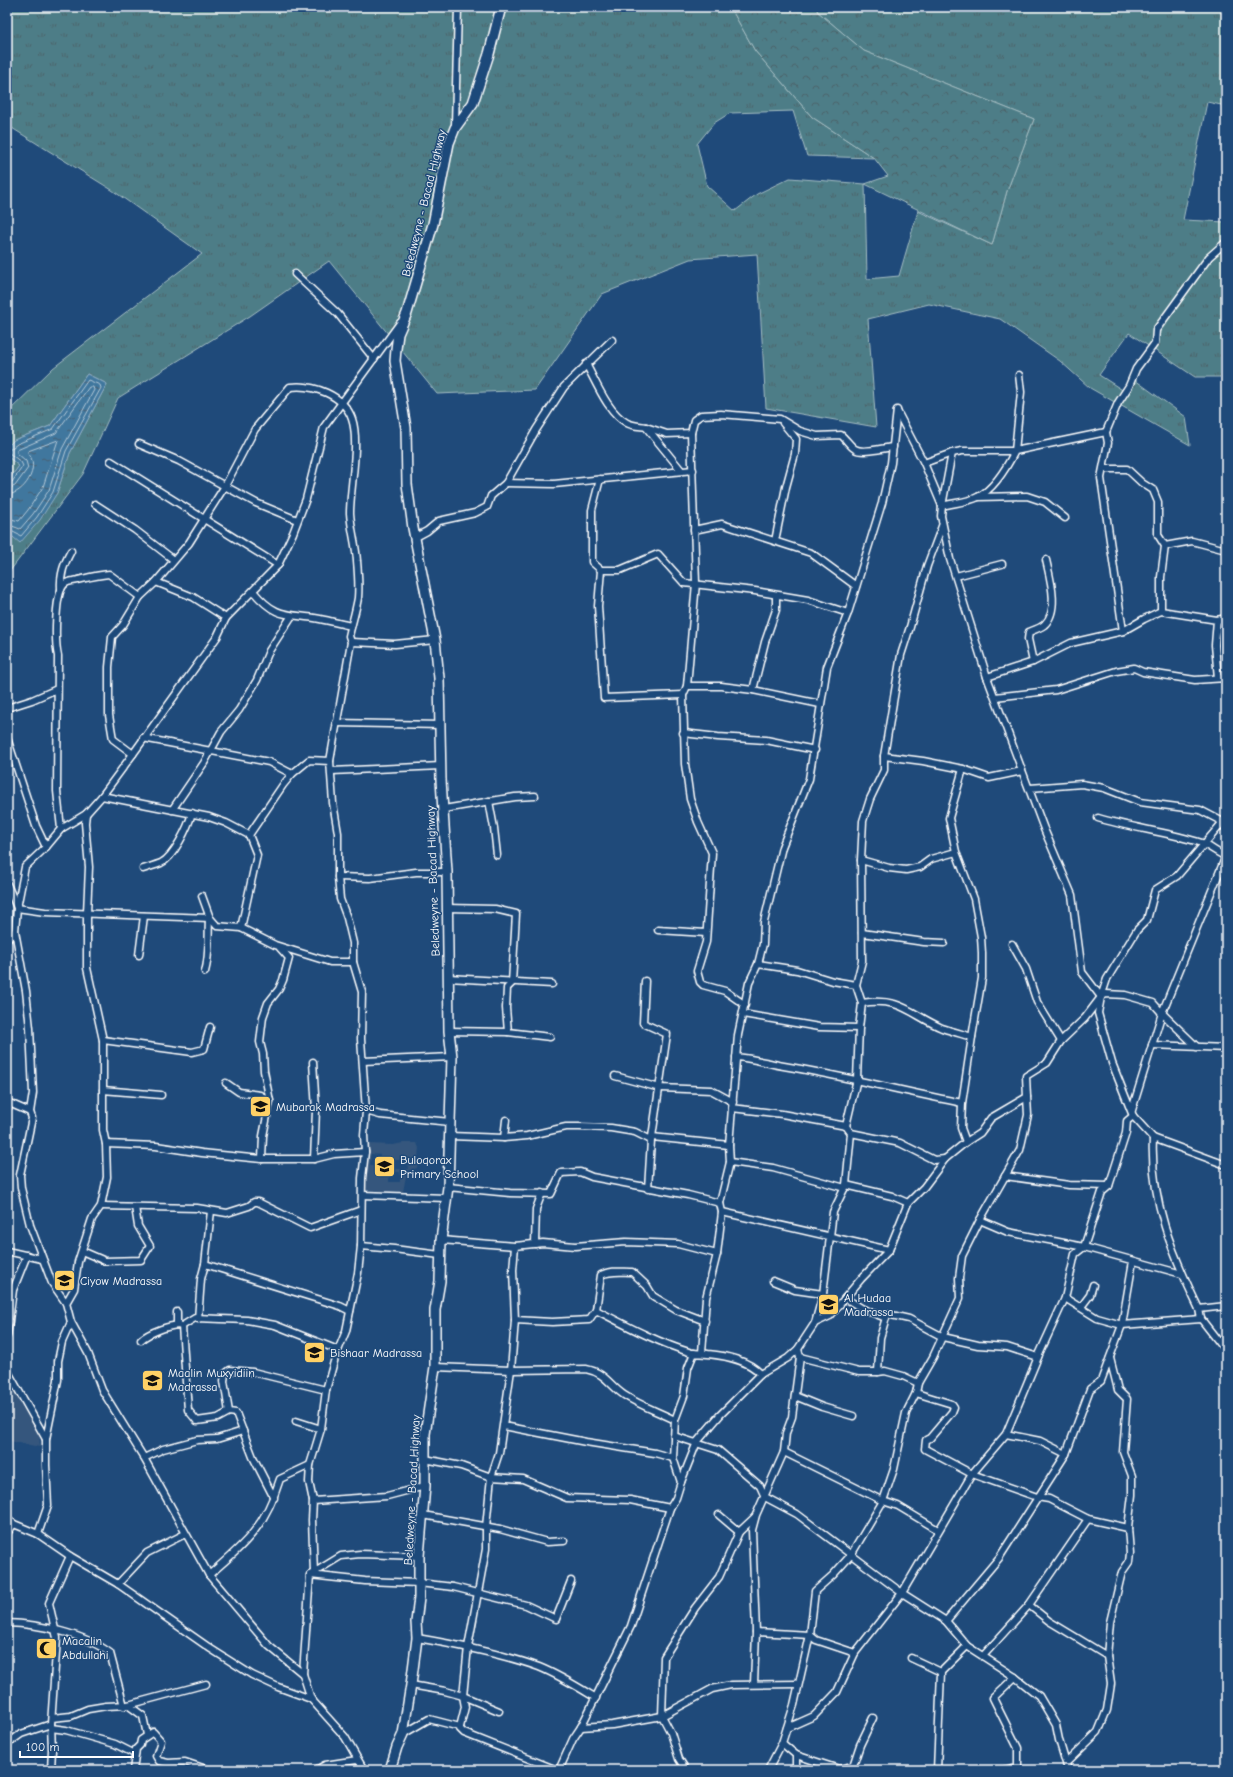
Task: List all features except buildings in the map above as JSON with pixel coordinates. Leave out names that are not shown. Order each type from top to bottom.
[{"type":"street","points":[[455,128],[458,7]]},
{"type":"street","name":"Beledweyne - Bacad Highway","points":[[390,1770],[397,1747],[403,1734],[412,1685],[417,1638],[416,1622],[419,1598],[419,1556],[425,1486],[425,1434],[435,1367],[436,1310],[440,1281],[441,1240],[448,1187],[452,1057],[449,1031],[447,872],[441,766],[439,678],[435,640],[414,538],[407,484],[406,428],[395,361],[398,334],[407,313],[432,230],[444,163],[455,128],[473,103],[489,54],[501,7]]},
{"type":"street","points":[[1123,631],[1101,478],[1108,443],[1106,432],[1118,403],[1129,386],[1136,370],[1155,343],[1156,330],[1209,257],[1226,242]]},
{"type":"street","points":[[295,274],[338,314],[374,359]]},
{"type":"street","points":[[303,1674],[269,1646],[209,1575],[144,1458],[102,1390],[88,1354],[71,1322],[66,1303],[52,1283],[42,1259],[30,1225],[21,1188],[20,1175],[32,1118],[30,1112],[33,1093],[30,1028],[26,991],[15,931],[17,908],[25,867],[46,847],[61,829],[86,814],[102,796],[217,637],[226,618],[238,604],[278,565],[293,533],[306,499],[324,427],[407,313]]},
{"type":"street","points":[[414,538],[427,531],[439,521],[475,513],[487,507],[491,496],[506,482],[536,430],[564,387],[612,340]]},
{"type":"street","points":[[586,364],[604,398],[620,418],[629,424],[646,427],[667,434],[691,433]]},
{"type":"street","points":[[978,497],[991,486],[1006,469],[1015,451],[1021,392],[1019,375]]},
{"type":"street","points":[[133,754],[113,739],[109,715],[109,667],[112,637],[123,625],[140,598],[156,582],[189,543],[225,486],[255,429],[290,387],[302,385],[314,388],[342,401],[352,419],[354,437],[355,455],[351,486],[350,515],[357,561],[358,597],[349,636],[350,642],[343,694],[336,723],[330,761],[332,771],[333,803],[338,833],[338,877],[340,899],[353,943],[353,962],[362,992],[361,1039],[366,1111],[364,1135],[365,1152],[362,1178],[363,1195],[361,1210],[361,1246],[358,1273],[346,1331],[338,1350],[326,1390],[321,1429],[310,1465],[308,1482],[313,1502],[312,1574],[303,1674],[311,1699],[345,1737],[364,1770]]},
{"type":"street","points":[[702,1353],[706,1298],[716,1254],[722,1212],[720,1203],[730,1162],[729,1145],[738,1035],[749,983],[758,964],[763,944],[764,922],[782,847],[809,778],[815,750],[820,704],[827,667],[848,613],[882,503],[893,447],[897,410],[924,463],[942,506]]},
{"type":"street","points":[[745,1005],[725,991],[703,985],[700,982],[697,971],[706,942],[710,902],[712,853],[698,822],[690,799],[685,764],[683,733],[683,695],[687,686],[696,583],[691,433],[694,420],[701,415],[721,414],[780,419],[800,431],[817,436],[842,435],[855,449],[865,452],[877,448],[893,447]]},
{"type":"street","points":[[775,541],[786,487],[795,454],[796,439],[780,419]]},
{"type":"street","points":[[646,427],[681,470]]},
{"type":"street","points":[[924,463],[962,451],[1015,451],[1106,432]]},
{"type":"street","points":[[139,444],[179,461],[256,503],[297,520]]},
{"type":"street","points":[[952,453],[942,506],[942,526],[987,677],[1022,771],[1030,788],[1044,830],[1072,895],[1082,972],[1101,997]]},
{"type":"street","points":[[111,462],[154,487],[203,520],[278,565]]},
{"type":"street","points":[[1104,469],[1127,470],[1153,490],[1158,502],[1158,535],[1164,546],[1160,577],[1161,611]]},
{"type":"street","points":[[506,482],[554,484],[681,470],[693,470]]},
{"type":"street","points":[[600,479],[592,510],[591,543],[592,562],[601,570],[620,570],[658,554],[684,583],[696,583],[755,591],[776,596],[808,600],[848,613]]},
{"type":"street","points":[[942,506],[978,497],[1027,496],[1045,502],[1065,518]]},
{"type":"street","points":[[95,504],[135,530],[174,560]]},
{"type":"street","points":[[694,530],[722,524],[811,553],[856,586]]},
{"type":"street","points":[[846,1126],[857,1079],[859,1028],[862,1003],[856,985],[862,961],[863,820],[870,799],[884,770],[884,756],[901,655],[927,566],[942,526]]},
{"type":"street","points":[[1164,546],[1192,541],[1226,550]]},
{"type":"street","points":[[61,829],[57,791],[58,656],[55,644],[56,618],[63,567],[71,551]]},
{"type":"street","points":[[1033,662],[1028,639],[1029,632],[1044,625],[1050,617],[1053,600],[1046,560]]},
{"type":"street","points":[[956,576],[1002,564]]},
{"type":"street","points":[[601,570],[598,606],[604,698],[683,695]]},
{"type":"street","points":[[61,589],[66,583],[92,575],[109,574],[140,598]]},
{"type":"street","points":[[156,582],[194,597],[226,618]]},
{"type":"street","points":[[253,591],[273,610],[291,617],[320,619],[351,626]]},
{"type":"street","points":[[753,690],[765,642],[776,610],[776,596]]},
{"type":"street","points":[[987,677],[1033,662],[1071,643],[1123,631],[1161,611],[1216,620],[1226,618]]},
{"type":"street","points":[[172,810],[222,732],[239,710],[257,680],[269,651],[291,617]]},
{"type":"street","points":[[1216,620],[1215,645],[1218,678]]},
{"type":"street","points":[[350,642],[395,644],[435,640]]},
{"type":"street","points":[[995,697],[1056,690],[1116,671],[1134,668],[1143,672],[1195,680],[1226,678]]},
{"type":"street","points":[[687,686],[721,686],[753,690],[820,704]]},
{"type":"street","points":[[7,708],[32,700],[57,689]]},
{"type":"street","points":[[336,723],[441,725]]},
{"type":"street","points":[[683,733],[766,740],[815,750]]},
{"type":"street","points":[[7,738],[36,826],[46,847]]},
{"type":"street","points":[[143,738],[210,752],[269,762],[292,774]]},
{"type":"street","points":[[884,756],[923,761],[963,769],[989,778],[1022,771]]},
{"type":"street","points":[[250,836],[292,774],[308,760],[330,761]]},
{"type":"street","points":[[332,771],[441,766]]},
{"type":"street","points":[[963,769],[949,818],[956,852],[974,899],[981,937],[982,978],[962,1103],[961,1128],[966,1142]]},
{"type":"street","points":[[1030,788],[1082,784],[1104,788],[1140,802],[1200,810],[1224,822],[1203,844],[1177,876],[1155,890],[1147,920],[1138,930],[1107,979],[1098,1013],[1112,1063],[1133,1113],[1153,1138],[1226,1165]]},
{"type":"street","points":[[102,796],[209,817],[226,823],[250,836],[257,855],[241,928]]},
{"type":"street","points":[[444,809],[515,797],[535,796]]},
{"type":"street","points":[[489,801],[497,855]]},
{"type":"street","points":[[143,868],[163,862],[170,855],[188,826],[192,813]]},
{"type":"street","points":[[66,1303],[74,1289],[78,1262],[92,1219],[101,1206],[107,1177],[106,1144],[102,1130],[103,1040],[87,968],[86,913],[89,867],[85,822],[86,814]]},
{"type":"street","points":[[787,1728],[814,1716],[837,1692],[855,1653],[902,1593],[972,1474],[1006,1434],[1038,1357],[1065,1298],[1075,1254],[1084,1247],[1102,1192],[1109,1186],[1126,1133],[1127,1121],[1133,1113],[1162,1013],[1226,857],[1203,844],[1169,835],[1123,826],[1098,818]]},
{"type":"street","points":[[862,860],[889,868],[906,870],[920,867],[931,859],[956,852]]},
{"type":"street","points":[[338,877],[370,878],[416,872],[447,872]]},
{"type":"street","points":[[7,884],[17,908]]},
{"type":"street","points":[[202,896],[210,918],[217,926],[241,928],[280,947],[330,962],[353,962]]},
{"type":"street","points":[[17,908],[45,912],[210,918]]},
{"type":"street","points":[[447,908],[495,909],[516,914],[512,983],[507,988],[506,1008],[508,1032]]},
{"type":"street","points":[[139,955],[144,916]]},
{"type":"street","points":[[205,972],[209,958],[208,945],[210,918]]},
{"type":"street","points":[[658,930],[706,933]]},
{"type":"street","points":[[7,940],[15,931]]},
{"type":"street","points":[[862,933],[924,942],[944,943]]},
{"type":"street","points":[[1012,944],[1026,969],[1037,1002],[1061,1041]]},
{"type":"street","points":[[262,1159],[263,1136],[270,1101],[260,1042],[263,1017],[268,1002],[279,989],[289,958],[280,947]]},
{"type":"street","points":[[758,964],[797,970],[833,981],[856,985]]},
{"type":"street","points":[[448,978],[512,983],[552,984]]},
{"type":"street","points":[[645,981],[643,1024],[667,1034],[652,1139],[648,1189]]},
{"type":"street","points":[[768,1770],[782,1743],[794,1705],[810,1635],[815,1591],[851,1555],[883,1501],[894,1469],[906,1413],[916,1393],[918,1383],[930,1365],[935,1350],[943,1337],[960,1298],[959,1278],[962,1256],[980,1220],[1020,1150],[1028,1115],[1026,1076],[1047,1063],[1061,1041],[1085,1018],[1101,997],[1106,994],[1125,995],[1153,1002],[1162,1013],[1197,1047]]},
{"type":"street","points":[[862,1003],[878,1000],[896,1004],[942,1028],[972,1037]]},
{"type":"street","points":[[743,1014],[819,1027],[859,1028]]},
{"type":"street","points":[[103,1040],[192,1052],[204,1049],[210,1027]]},
{"type":"street","points":[[449,1031],[508,1032],[550,1037]]},
{"type":"street","points":[[1152,1045],[1226,1048]]},
{"type":"street","points":[[363,1061],[452,1057]]},
{"type":"street","points":[[736,1057],[857,1079],[962,1103]]},
{"type":"street","points":[[313,1062],[316,1110],[314,1159]]},
{"type":"street","points":[[515,1246],[513,1270],[515,1320],[511,1370],[499,1453],[491,1476],[486,1527],[486,1549],[468,1647],[463,1696],[465,1707],[460,1729],[464,1733],[558,1770],[573,1739],[596,1698],[631,1626],[670,1508],[676,1498],[697,1442],[720,1415],[761,1374],[788,1358],[798,1349],[815,1323],[823,1294],[833,1212],[846,1187],[851,1133],[846,1126],[732,1105],[711,1090],[660,1088],[615,1076]]},
{"type":"street","points":[[226,1083],[239,1092],[260,1095],[270,1101]]},
{"type":"street","points":[[103,1090],[161,1095]]},
{"type":"street","points":[[815,1323],[830,1316],[889,1250],[908,1203],[924,1187],[945,1160],[966,1142],[980,1133],[991,1118],[1027,1097]]},
{"type":"street","points":[[7,1102],[30,1112]]},
{"type":"street","points":[[366,1111],[380,1115],[450,1122]]},
{"type":"street","points":[[504,1138],[506,1120]]},
{"type":"street","points":[[450,1136],[504,1138],[527,1136],[566,1128],[611,1128],[635,1132],[652,1139],[729,1145]]},
{"type":"street","points":[[851,1133],[900,1143],[934,1160],[945,1160]]},
{"type":"street","points":[[1153,1138],[1152,1162],[1158,1203],[1170,1244],[1182,1274],[1199,1309],[1200,1319],[1226,1351]]},
{"type":"street","points":[[106,1144],[156,1146],[202,1153],[262,1159],[314,1159],[334,1154],[365,1152]]},
{"type":"street","points":[[730,1162],[773,1168],[846,1187],[892,1196],[908,1203]]},
{"type":"street","points":[[448,1187],[510,1193],[551,1194],[561,1173],[580,1172],[592,1177],[648,1189],[688,1195],[720,1203]]},
{"type":"street","points":[[1005,1176],[1069,1185],[1109,1186]]},
{"type":"street","points":[[535,1244],[536,1209],[542,1193]]},
{"type":"street","points":[[363,1195],[446,1198]]},
{"type":"street","points":[[101,1206],[197,1208],[227,1213],[237,1211],[250,1206],[254,1202],[258,1202],[310,1228],[361,1210]]},
{"type":"street","points":[[82,1251],[105,1262],[141,1260],[150,1246],[138,1226],[135,1207]]},
{"type":"street","points":[[198,1319],[201,1279],[206,1264],[211,1211]]},
{"type":"street","points":[[722,1212],[829,1235],[889,1250]]},
{"type":"street","points":[[980,1220],[1008,1232],[1084,1247],[1182,1274]]},
{"type":"street","points":[[441,1240],[515,1246],[543,1243],[575,1246],[626,1242],[678,1244],[716,1254]]},
{"type":"street","points":[[361,1246],[394,1248],[440,1256]]},
{"type":"street","points":[[7,1251],[42,1259]]},
{"type":"street","points":[[7,1336],[9,1306],[13,1290],[27,1255]]},
{"type":"street","points":[[946,1621],[999,1558],[1066,1454],[1090,1389],[1101,1380],[1122,1325],[1133,1261]]},
{"type":"street","points":[[206,1264],[340,1306],[350,1311]]},
{"type":"street","points":[[515,1320],[545,1322],[589,1320],[596,1310],[601,1275],[607,1272],[632,1272],[647,1286],[653,1296],[676,1310],[705,1321]]},
{"type":"street","points":[[773,1281],[795,1290],[823,1294]]},
{"type":"street","points":[[1081,1308],[1090,1294],[1093,1285]]},
{"type":"street","points":[[845,1298],[863,1309],[886,1318]]},
{"type":"street","points":[[1065,1298],[1097,1318],[1122,1325],[1200,1319]]},
{"type":"street","points":[[1199,1309],[1226,1306]]},
{"type":"street","points":[[596,1310],[637,1330],[694,1353],[702,1353],[746,1362],[761,1374]]},
{"type":"street","points":[[177,1312],[188,1410],[197,1421],[218,1418],[229,1412],[236,1413],[253,1457],[274,1498]]},
{"type":"street","points":[[878,1372],[880,1338],[887,1314],[909,1319],[943,1337],[978,1344],[1007,1347],[1038,1357]]},
{"type":"street","points":[[141,1340],[153,1332],[179,1326],[195,1318],[247,1320],[275,1325],[338,1350]]},
{"type":"street","points":[[38,1534],[48,1505],[46,1439],[58,1380],[58,1361],[62,1342],[71,1322]]},
{"type":"street","points":[[754,1684],[756,1632],[752,1530],[756,1515],[784,1452],[786,1433],[792,1417],[795,1396],[800,1358],[798,1349]]},
{"type":"street","points":[[681,1482],[673,1458],[675,1420],[684,1396],[688,1368],[694,1353]]},
{"type":"street","points":[[800,1358],[859,1372],[885,1371],[903,1376],[918,1383]]},
{"type":"street","points":[[1067,1762],[1098,1732],[1107,1710],[1112,1684],[1107,1656],[1110,1622],[1122,1572],[1129,1562],[1128,1528],[1132,1495],[1132,1476],[1123,1452],[1127,1399],[1118,1390],[1110,1358]]},
{"type":"street","points":[[435,1367],[511,1370],[586,1369],[595,1371],[604,1376],[625,1396],[675,1420]]},
{"type":"street","points":[[7,1370],[46,1439]]},
{"type":"street","points":[[229,1412],[224,1381],[225,1374],[230,1370],[253,1372],[326,1390]]},
{"type":"street","points":[[916,1393],[952,1404],[954,1407],[952,1412],[930,1438],[926,1440],[925,1449],[972,1474],[1037,1497],[1049,1499],[1088,1519],[1128,1528]]},
{"type":"street","points":[[795,1396],[822,1407],[853,1416]]},
{"type":"street","points":[[296,1421],[321,1429]]},
{"type":"street","points":[[504,1426],[586,1442],[655,1453],[673,1458]]},
{"type":"street","points":[[144,1458],[163,1450],[197,1440],[217,1439],[243,1431]]},
{"type":"street","points":[[1006,1434],[1040,1441],[1066,1454]]},
{"type":"street","points":[[674,1436],[697,1442],[718,1450],[760,1486],[765,1497],[797,1514],[902,1593],[946,1621],[967,1646],[1015,1677],[1039,1696],[1056,1725],[1068,1770]]},
{"type":"street","points":[[784,1452],[883,1501],[898,1506],[938,1530]]},
{"type":"street","points":[[425,1459],[461,1466],[491,1476],[523,1479],[567,1498],[630,1500],[670,1508]]},
{"type":"street","points":[[209,1575],[249,1539],[261,1524],[274,1498],[280,1479],[310,1465]]},
{"type":"street","points":[[313,1502],[387,1496],[425,1486]]},
{"type":"street","points":[[423,1514],[547,1542],[564,1541]]},
{"type":"street","points":[[719,1515],[738,1532]]},
{"type":"street","points":[[686,1770],[680,1759],[672,1733],[662,1716],[664,1657],[696,1608],[719,1577],[738,1532],[756,1515]]},
{"type":"street","points":[[7,1518],[14,1524],[38,1534],[70,1556],[118,1584],[211,1649],[252,1675],[278,1687],[311,1699]]},
{"type":"street","points":[[983,1656],[1029,1605],[1088,1519]]},
{"type":"street","points":[[7,1532],[14,1524]]},
{"type":"street","points":[[118,1584],[147,1553],[185,1534]]},
{"type":"street","points":[[312,1574],[341,1556],[360,1554],[419,1556]]},
{"type":"street","points":[[51,1770],[51,1724],[56,1631],[49,1603],[70,1556]]},
{"type":"street","points":[[312,1574],[365,1582],[419,1584],[453,1588],[526,1605],[556,1619],[570,1581]]},
{"type":"street","points":[[1029,1605],[1049,1621],[1107,1656]]},
{"type":"street","points":[[7,1623],[32,1625],[56,1631],[92,1642],[110,1653],[126,1705],[143,1716],[147,1735]]},
{"type":"street","points":[[756,1632],[810,1635],[816,1640],[855,1653]]},
{"type":"street","points":[[417,1638],[468,1647],[540,1668],[567,1681],[596,1698]]},
{"type":"street","points":[[937,1770],[941,1672],[967,1646]]},
{"type":"street","points":[[911,1658],[941,1672]]},
{"type":"street","points":[[1005,1770],[1018,1767],[1018,1748],[993,1698],[1015,1677]]},
{"type":"street","points":[[7,1743],[21,1734],[88,1709],[126,1705],[206,1684]]},
{"type":"street","points":[[581,1727],[612,1726],[662,1716],[712,1690],[731,1685],[798,1684]]},
{"type":"street","points":[[412,1685],[446,1691],[463,1696],[499,1711]]},
{"type":"street","points":[[782,1743],[796,1755],[839,1769],[853,1766],[860,1745],[873,1718]]},
{"type":"street","points":[[403,1734],[429,1719],[460,1727]]},
{"type":"street","points":[[51,1724],[66,1730],[115,1744],[135,1754]]},
{"type":"street","points":[[132,1770],[135,1754],[141,1740],[153,1732],[161,1741],[156,1756],[159,1761],[168,1763],[186,1762],[209,1770]]},
{"type":"street","points":[[796,1755],[796,1770]]},
{"type":"street","points":[[316,1770],[325,1764],[357,1760]]},
{"type":"shaded area","name":"Buloqorax Primary School","points":[[417,1143],[419,1148],[417,1168],[407,1171],[403,1192],[365,1190],[365,1169],[369,1144],[393,1145]],"holes":[[[371,1154],[380,1155],[379,1166],[370,1166]],[[395,1160],[407,1160],[408,1169],[395,1169]],[[389,1172],[400,1172],[400,1182],[389,1182]]]},
{"type":"shaded area","points":[[7,1384],[22,1400],[39,1429],[40,1447],[9,1441],[7,1438]]},
{"type":"green space","points":[[7,7],[730,7],[755,51],[812,117],[874,158],[807,156],[793,111],[730,113],[714,123],[697,144],[707,186],[735,211],[757,194],[790,178],[865,184],[867,279],[899,276],[918,211],[992,245],[1007,191],[1034,119],[864,51],[817,11],[818,7],[1226,7],[1226,106],[1207,102],[1183,220],[1226,222],[1226,379],[1223,377],[1195,377],[1129,333],[1099,375],[1124,391],[1135,380],[1186,417],[1190,445],[1090,388],[1060,361],[1000,319],[929,304],[868,319],[876,427],[766,408],[757,254],[690,259],[602,294],[535,390],[437,394],[329,261],[250,316],[118,398],[83,474],[7,575],[7,532],[20,542],[57,493],[70,453],[107,384],[87,374],[50,426],[14,440],[7,447],[7,413],[53,368],[202,254],[112,190],[7,125]]},
{"type":"green space","points":[[730,7],[818,7],[817,11],[864,51],[1034,119],[1007,191],[992,245],[865,184],[888,176],[874,158],[812,117],[755,51]]},
{"type":"green space","points":[[7,456],[19,466],[7,482]]},
{"type":"water","points":[[87,374],[107,384],[70,453],[57,493],[40,520],[20,543],[7,532],[7,482],[19,466],[7,456],[7,447],[14,440],[50,426]]},
{"type":"place","name":"Mubarak Madrassa","points":[[260,1107]]},
{"type":"place","name":"Buloqorax Primary School","points":[[384,1167]]},
{"type":"place","name":"Ciyow Madrassa","points":[[64,1281]]},
{"type":"place","name":"Al Hudaa Madrassa","points":[[829,1305]]},
{"type":"place","name":"Bishaar Madrassa","points":[[315,1353]]},
{"type":"place","name":"Maalin Muxyidiin Madrassa","points":[[153,1380]]},
{"type":"place","name":"Macalin Abdullahi","points":[[46,1648]]}]
